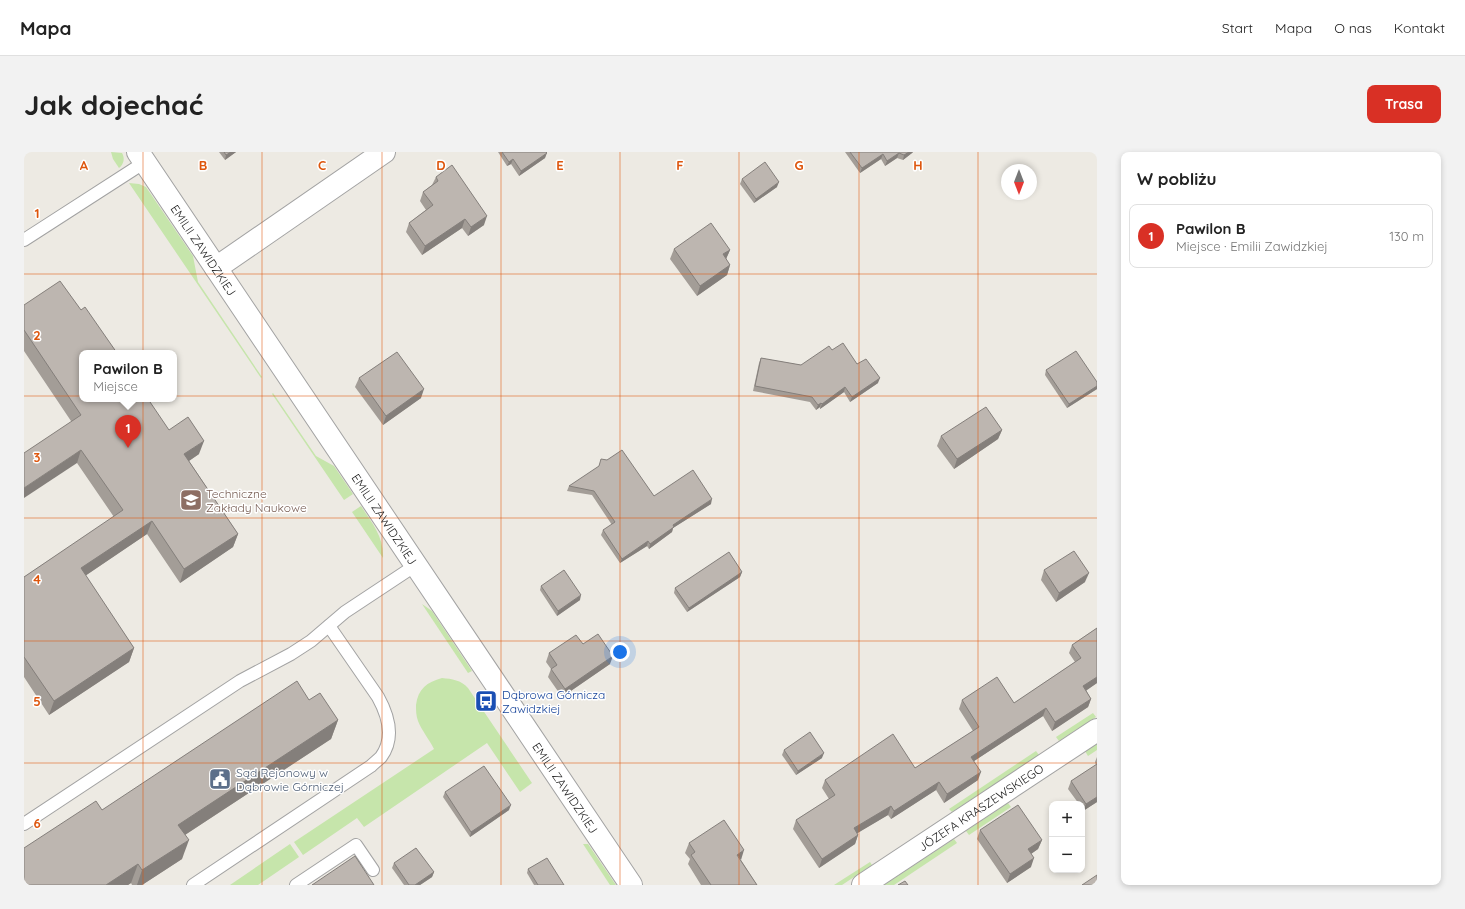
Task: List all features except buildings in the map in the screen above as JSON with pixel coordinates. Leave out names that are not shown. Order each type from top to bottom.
[{"type":"street","points":[[216,268],[384,152]]},
{"type":"street","name":"EMILII ZAWIDZKIEJ","points":[[141,157],[631,885]]},
{"type":"street","name":"JÓZEFA KRASZEWSKIEGO","points":[[864,885],[1097,730]]},
{"type":"lane","points":[[24,240],[141,157]]},
{"type":"lane","points":[[24,824],[240,681],[291,654],[311,641],[345,612],[416,565]]},
{"type":"lane","points":[[193,885],[371,766],[381,757],[386,747],[389,735],[389,721],[385,709],[329,626]]},
{"type":"lane","points":[[296,885],[356,845],[373,870]]},
{"type":"green space","points":[[111,152],[122,153],[124,157],[124,161],[119,168],[113,159]]},
{"type":"green space","points":[[129,183],[139,184],[146,187],[193,256],[198,282],[262,377],[261,378]]},
{"type":"green space","points":[[273,393],[316,456],[334,466],[353,494],[344,500],[272,394]]},
{"type":"green space","points":[[361,506],[373,524],[382,543],[383,558],[352,512]]},
{"type":"green space","points":[[422,604],[432,611],[472,671],[468,673]]},
{"type":"green space","points":[[442,678],[453,679],[468,688],[532,783],[520,792],[487,743],[364,827],[357,818],[303,855],[294,842],[434,749],[418,721],[416,715],[416,705],[421,690],[428,684]]},
{"type":"green space","points":[[1093,713],[1096,717],[1059,741],[1056,737]]},
{"type":"green space","points":[[1097,743],[1097,750],[1088,756],[1085,751]]},
{"type":"green space","points":[[1036,751],[1039,755],[952,812],[949,809]]},
{"type":"green space","points":[[1008,803],[1011,807],[969,835],[966,831]]},
{"type":"green space","points":[[954,839],[957,843],[894,885],[884,885]]},
{"type":"green space","points":[[290,844],[299,857],[258,885],[230,885]]},
{"type":"green space","points":[[583,844],[588,844],[616,885],[610,885]]},
{"type":"green space","points":[[870,862],[872,865],[842,885],[834,885]]},
{"type":"place","name":"Pawilon B","points":[[128,448]]},
{"type":"place","name":"Techniczne Zakłady Naukowe","points":[[191,500]]},
{"type":"place","name":"Dąbrowa Górnicza Zawidzkiej","points":[[486,701]]},
{"type":"place","name":"Sąd Rejonowy w Dąbrowie Górniczej","points":[[220,779]]}]
